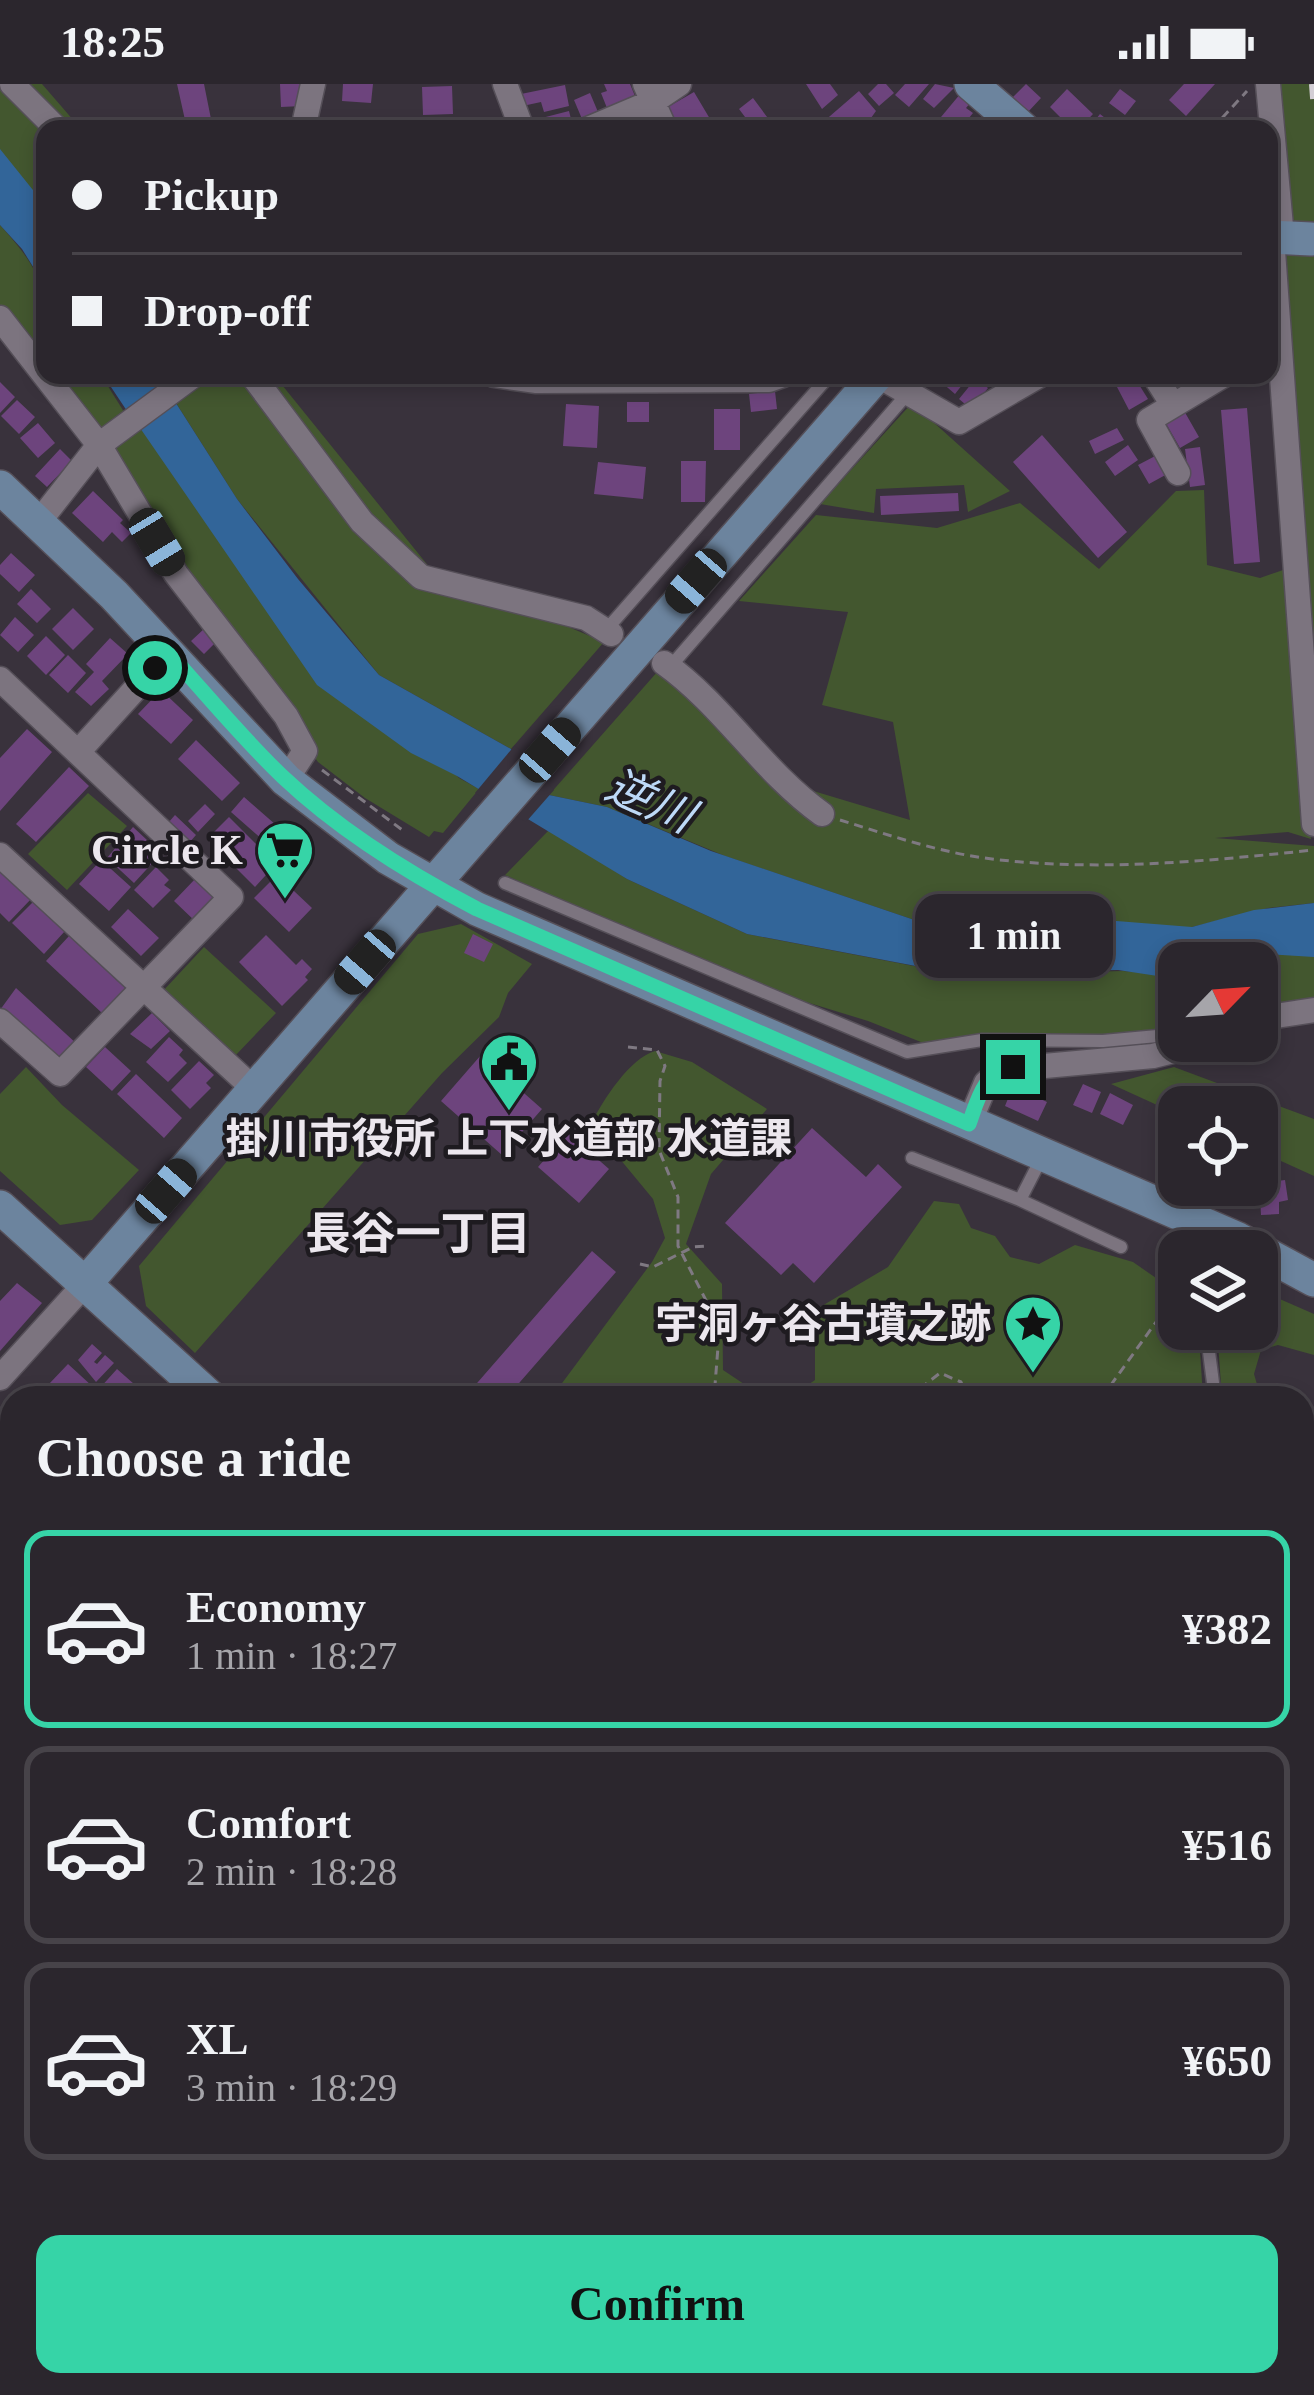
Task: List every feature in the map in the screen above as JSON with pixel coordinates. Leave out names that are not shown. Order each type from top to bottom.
[{"type":"street","points":[[12,84],[48,120]]},
{"type":"street","points":[[305,120],[313,84]]},
{"type":"street","points":[[505,84],[519,120]]},
{"type":"street","points":[[603,120],[649,92],[679,84]]},
{"type":"street","points":[[986,89],[1015,120]]},
{"type":"street","points":[[1260,90],[1265,120]]},
{"type":"street","points":[[649,92],[661,120]]},
{"type":"street","points":[[1278,205],[1283,237],[1278,310]]},
{"type":"street","points":[[0,318],[36,364]]},
{"type":"street","points":[[51,384],[99,445],[176,574],[286,716],[305,751],[286,780]]},
{"type":"street","points":[[38,523],[99,445],[182,384]]},
{"type":"street","points":[[259,384],[362,522],[422,577],[586,617],[609,632]]},
{"type":"street","points":[[0,1378],[869,384]]},
{"type":"street","points":[[892,384],[959,422],[1024,384]]},
{"type":"street","points":[[1160,384],[1173,406]]},
{"type":"street","points":[[1178,473],[1149,420],[1209,384]]},
{"type":"street","points":[[1277,384],[1314,824]]},
{"type":"street","points":[[0,487],[168,652],[286,780],[331,817],[432,885],[1203,1230]]},
{"type":"street","points":[[78,752],[168,652]]},
{"type":"street","points":[[667,665],[696,687],[791,792],[821,814]]},
{"type":"street","points":[[0,1021],[60,1074],[232,897],[3,688]]},
{"type":"street","points":[[0,855],[254,1089]]},
{"type":"street","points":[[1278,1015],[1314,1010]]},
{"type":"street","points":[[969,1124],[986,1083],[1001,1070],[1158,1055]]},
{"type":"street","points":[[0,1207],[198,1386]]},
{"type":"street","points":[[1278,1264],[1314,1280]]},
{"type":"lane","points":[[609,632],[822,384]]},
{"type":"lane","points":[[667,665],[908,393]]},
{"type":"lane","points":[[505,883],[907,1052],[982,1040],[1103,1041],[1158,1036]]},
{"type":"lane","points":[[1020,1200],[1043,1156]]},
{"type":"lane","points":[[913,1158],[1121,1247]]},
{"type":"lane","points":[[1209,1350],[1213,1386]]},
{"type":"path","points":[[1223,120],[1260,90]]},
{"type":"path","points":[[305,751],[317,767],[405,832]]},
{"type":"path","points":[[821,814],[990,859],[1105,866],[1196,863],[1314,850]]},
{"type":"path","points":[[628,1047],[657,1049],[663,1058],[658,1150],[678,1196],[678,1246],[713,1314],[718,1346],[715,1386]]},
{"type":"path","points":[[640,1264],[653,1267],[693,1246],[707,1246]]},
{"type":"path","points":[[1110,1386],[1158,1319]]},
{"type":"path","points":[[923,1386],[940,1373],[963,1386]]},
{"type":"green space","points":[[0,84],[42,84],[73,120],[36,120],[36,196],[0,152]]},
{"type":"green space","points":[[1278,84],[1314,84],[1314,782],[1280,259],[1287,254]]},
{"type":"green space","points":[[0,225],[36,274],[36,352],[0,309]]},
{"type":"green space","points":[[62,384],[107,384],[126,415],[101,434]]},
{"type":"green space","points":[[200,384],[281,384],[430,568],[604,642],[511,749],[379,675],[237,499],[176,403]]},
{"type":"green space","points":[[912,403],[1010,491],[968,512],[964,485],[876,489],[874,513],[820,504]]},
{"type":"green space","points":[[140,427],[459,778],[479,789],[443,833],[434,831],[429,837],[318,762],[181,573],[108,451]]},
{"type":"green space","points":[[1204,490],[1207,565],[1260,578],[1286,569],[1311,839],[1288,832],[1215,838],[1314,846],[1314,903],[1268,908],[1192,927],[938,928],[725,856],[607,807],[549,795],[658,671],[800,787],[910,820],[893,722],[822,705],[848,612],[739,601],[816,515],[937,528],[1020,503],[1099,569],[1176,491]]},
{"type":"green space","points":[[88,793],[127,826],[67,890],[28,854]]},
{"type":"green space","points":[[550,829],[627,879],[747,934],[919,967],[959,950],[989,954],[1006,974],[1158,974],[1158,1031],[1116,1042],[1024,1034],[967,1035],[926,1044],[738,981],[505,875]]},
{"type":"green space","points":[[461,924],[532,964],[508,993],[499,1017],[442,1073],[195,1353],[146,1306],[139,1266],[418,934]]},
{"type":"green space","points":[[204,947],[276,1013],[234,1057],[162,992]]},
{"type":"green space","points":[[1278,950],[1314,956],[1314,1005],[1278,1008]]},
{"type":"green space","points":[[655,1051],[692,1062],[767,1109],[711,1174],[686,1244],[722,1284],[723,1370],[747,1386],[560,1386],[665,1238],[653,1199],[591,1124],[610,1092]]},
{"type":"green space","points":[[26,1067],[62,1105],[139,1170],[92,1220],[60,1225],[0,1171],[0,1094]]},
{"type":"green space","points":[[1174,1067],[1225,1086],[1158,1086],[1158,1105],[1111,1084]]},
{"type":"green space","points":[[1278,1106],[1314,1119],[1314,1176],[1278,1160]]},
{"type":"green space","points":[[934,1201],[959,1204],[971,1228],[995,1236],[1010,1257],[1039,1264],[1075,1245],[1133,1262],[1158,1279],[1158,1350],[1200,1350],[1202,1386],[806,1386],[815,1380],[815,1310],[888,1267]]},
{"type":"green space","points":[[1278,1298],[1314,1314],[1314,1355],[1278,1345]]},
{"type":"green space","points":[[1219,1350],[1261,1350],[1254,1374],[1258,1386],[1221,1386]]},
{"type":"water","points":[[0,149],[36,194],[36,272],[0,225]]},
{"type":"water","points":[[109,384],[166,384],[167,386],[129,414]]},
{"type":"water","points":[[174,400],[237,499],[379,675],[511,749],[549,795],[607,807],[711,851],[938,928],[967,929],[975,937],[1002,912],[1192,927],[1254,910],[1314,903],[1314,957],[1278,955],[1278,942],[1158,942],[1158,976],[1118,970],[1007,972],[989,954],[959,950],[921,967],[747,934],[627,879],[411,753],[317,685],[138,425]]},
{"type":"pier","points":[[515,745],[554,790],[526,822],[475,793]]},
{"type":"building","points":[[177,84],[204,84],[211,120],[185,120]]},
{"type":"building","points":[[280,84],[301,84],[302,106],[281,107]]},
{"type":"building","points":[[343,84],[373,84],[371,103],[342,101]]},
{"type":"building","points":[[604,84],[630,84],[635,96],[607,108],[601,93],[607,91]]},
{"type":"building","points":[[806,84],[830,84],[838,95],[822,109]]},
{"type":"building","points":[[878,84],[886,84],[894,93],[879,106],[868,94]]},
{"type":"building","points":[[905,84],[929,84],[909,107],[895,95]]},
{"type":"building","points":[[935,84],[954,88],[934,108],[923,99]]},
{"type":"building","points":[[1026,84],[1041,98],[1028,112],[1013,97]]},
{"type":"building","points":[[1184,84],[1215,84],[1186,116],[1169,100]]},
{"type":"building","points":[[565,85],[569,106],[544,112],[541,102],[518,107],[516,95]]},
{"type":"building","points":[[452,86],[453,114],[423,115],[422,87]]},
{"type":"building","points":[[1067,89],[1093,114],[1087,120],[1063,120],[1050,107]]},
{"type":"building","points":[[1120,89],[1136,101],[1125,115],[1109,103]]},
{"type":"building","points":[[859,91],[876,111],[870,120],[825,120]]},
{"type":"building","points":[[694,92],[711,120],[675,120],[668,107]]},
{"type":"building","points":[[590,93],[598,112],[582,119],[574,100]]},
{"type":"building","points":[[961,93],[971,102],[966,108],[973,113],[967,120],[941,117]]},
{"type":"building","points":[[753,98],[769,120],[747,120],[739,109]]},
{"type":"building","points":[[569,111],[571,120],[534,120]]},
{"type":"building","points":[[0,382],[15,397],[0,413]]},
{"type":"building","points":[[943,384],[963,384],[955,394]]},
{"type":"building","points":[[971,384],[988,388],[971,409],[959,399]]},
{"type":"building","points":[[1139,384],[1148,399],[1129,410],[1117,387]]},
{"type":"building","points":[[775,391],[777,409],[751,412],[749,394]]},
{"type":"building","points":[[17,400],[35,417],[19,434],[1,416]]},
{"type":"building","points":[[627,402],[649,402],[649,422],[627,422]]},
{"type":"building","points":[[566,404],[599,406],[597,448],[563,446]]},
{"type":"building","points":[[1247,408],[1260,562],[1234,564],[1221,410]]},
{"type":"building","points":[[714,409],[740,409],[740,450],[714,450]]},
{"type":"building","points":[[1183,409],[1199,437],[1180,448],[1164,420]]},
{"type":"building","points":[[38,423],[55,443],[38,458],[20,438]]},
{"type":"building","points":[[1117,428],[1124,440],[1095,454],[1089,441]]},
{"type":"building","points":[[1042,435],[1127,532],[1098,558],[1013,462]]},
{"type":"building","points":[[1128,445],[1138,460],[1115,476],[1105,462]]},
{"type":"building","points":[[1200,447],[1205,485],[1190,487],[1185,449]]},
{"type":"building","points":[[60,449],[72,461],[47,487],[35,476]]},
{"type":"building","points":[[1159,454],[1169,473],[1149,484],[1138,465]]},
{"type":"building","points":[[681,461],[706,461],[705,502],[681,502]]},
{"type":"building","points":[[598,462],[646,467],[643,499],[594,494]]},
{"type":"building","points":[[93,491],[131,533],[122,542],[112,532],[103,542],[72,513]]},
{"type":"building","points":[[958,493],[959,511],[881,515],[880,496]]},
{"type":"building","points":[[11,553],[35,575],[19,592],[0,574],[0,565]]},
{"type":"building","points":[[31,589],[51,609],[37,623],[17,604]]},
{"type":"building","points":[[73,608],[94,629],[73,650],[52,629]]},
{"type":"building","points":[[15,617],[34,635],[18,652],[0,635]]},
{"type":"building","points":[[205,628],[217,641],[204,654],[191,641]]},
{"type":"building","points":[[46,636],[65,655],[46,675],[27,656]]},
{"type":"building","points":[[110,638],[128,654],[102,681],[109,689],[91,706],[75,692],[94,672],[86,664]]},
{"type":"building","points":[[68,655],[86,673],[68,693],[49,675]]},
{"type":"building","points":[[161,690],[193,720],[171,744],[138,714]]},
{"type":"building","points":[[27,729],[52,752],[0,811],[0,758]]},
{"type":"building","points":[[196,740],[240,783],[222,801],[178,759]]},
{"type":"building","points":[[69,767],[89,786],[36,842],[16,824]]},
{"type":"building","points":[[244,797],[276,825],[263,840],[231,812]]},
{"type":"building","points":[[205,804],[215,814],[198,832],[188,821]]},
{"type":"building","points":[[175,815],[196,835],[189,843],[168,823]]},
{"type":"building","points":[[229,817],[276,864],[255,887],[207,839]]},
{"type":"building","points":[[133,827],[147,840],[142,845],[157,858],[134,883],[107,858]]},
{"type":"building","points":[[101,860],[131,887],[109,911],[79,884]]},
{"type":"building","points":[[156,867],[169,880],[164,885],[171,890],[153,908],[134,890]]},
{"type":"building","points":[[0,868],[32,898],[9,922],[0,913]]},
{"type":"building","points":[[277,875],[312,908],[289,932],[254,898]]},
{"type":"building","points":[[196,878],[218,900],[196,922],[174,901]]},
{"type":"building","points":[[34,901],[65,931],[44,954],[12,923]]},
{"type":"building","points":[[128,909],[159,938],[141,956],[111,927]]},
{"type":"building","points":[[473,934],[493,944],[484,962],[464,953]]},
{"type":"building","points":[[266,935],[296,965],[302,959],[312,969],[305,977],[308,980],[282,1006],[239,962]]},
{"type":"building","points":[[69,936],[125,988],[102,1013],[46,961]]},
{"type":"building","points":[[16,988],[78,1045],[60,1065],[0,1010]]},
{"type":"building","points":[[152,1013],[170,1031],[151,1049],[130,1034]]},
{"type":"building","points":[[169,1037],[183,1050],[179,1055],[187,1063],[168,1082],[146,1062]]},
{"type":"building","points":[[105,1047],[131,1071],[112,1091],[86,1067]]},
{"type":"building","points":[[481,1055],[542,1109],[502,1155],[441,1101]]},
{"type":"building","points":[[199,1061],[214,1075],[206,1083],[211,1088],[190,1109],[171,1090]]},
{"type":"building","points":[[136,1074],[182,1118],[164,1138],[117,1094]]},
{"type":"building","points":[[1083,1084],[1101,1092],[1092,1113],[1073,1105]]},
{"type":"building","points":[[1013,1086],[1047,1102],[1038,1121],[1005,1106]]},
{"type":"building","points":[[1110,1093],[1133,1105],[1123,1125],[1100,1114]]},
{"type":"building","points":[[812,1128],[866,1177],[878,1164],[902,1187],[814,1283],[793,1263],[781,1275],[725,1223]]},
{"type":"building","points":[[568,1133],[609,1169],[579,1203],[538,1167]]},
{"type":"building","points":[[1285,1180],[1288,1200],[1279,1202],[1279,1214],[1261,1215],[1260,1206],[1278,1206],[1278,1181]]},
{"type":"building","points":[[592,1251],[616,1272],[516,1386],[474,1386]]},
{"type":"building","points":[[17,1283],[42,1303],[0,1351],[0,1301]]},
{"type":"building","points":[[92,1344],[102,1353],[94,1362],[105,1355],[114,1363],[96,1382],[78,1360]]},
{"type":"building","points":[[68,1364],[92,1386],[51,1386]]},
{"type":"building","points":[[117,1369],[134,1384],[132,1386],[102,1386]]},
{"type":"railway","points":[[1312,84],[1314,111]]},
{"type":"place","name":"Circle K","points":[[285,901]]},
{"type":"place","name":"掛川市役所 上下水道部 水道課","points":[[509,1113]]},
{"type":"place","name":"宇洞ヶ谷古墳之跡","points":[[1033,1375]]},
{"type":"district","name":"長谷一丁目","points":[[418,1234]]},
{"type":"route","points":[[155,668],[168,652],[286,780],[401,866],[477,909],[969,1124],[986,1083],[994,1074],[1013,1067]]},
{"type":"water label","name":"逆川","points":[[650,801]]}]
